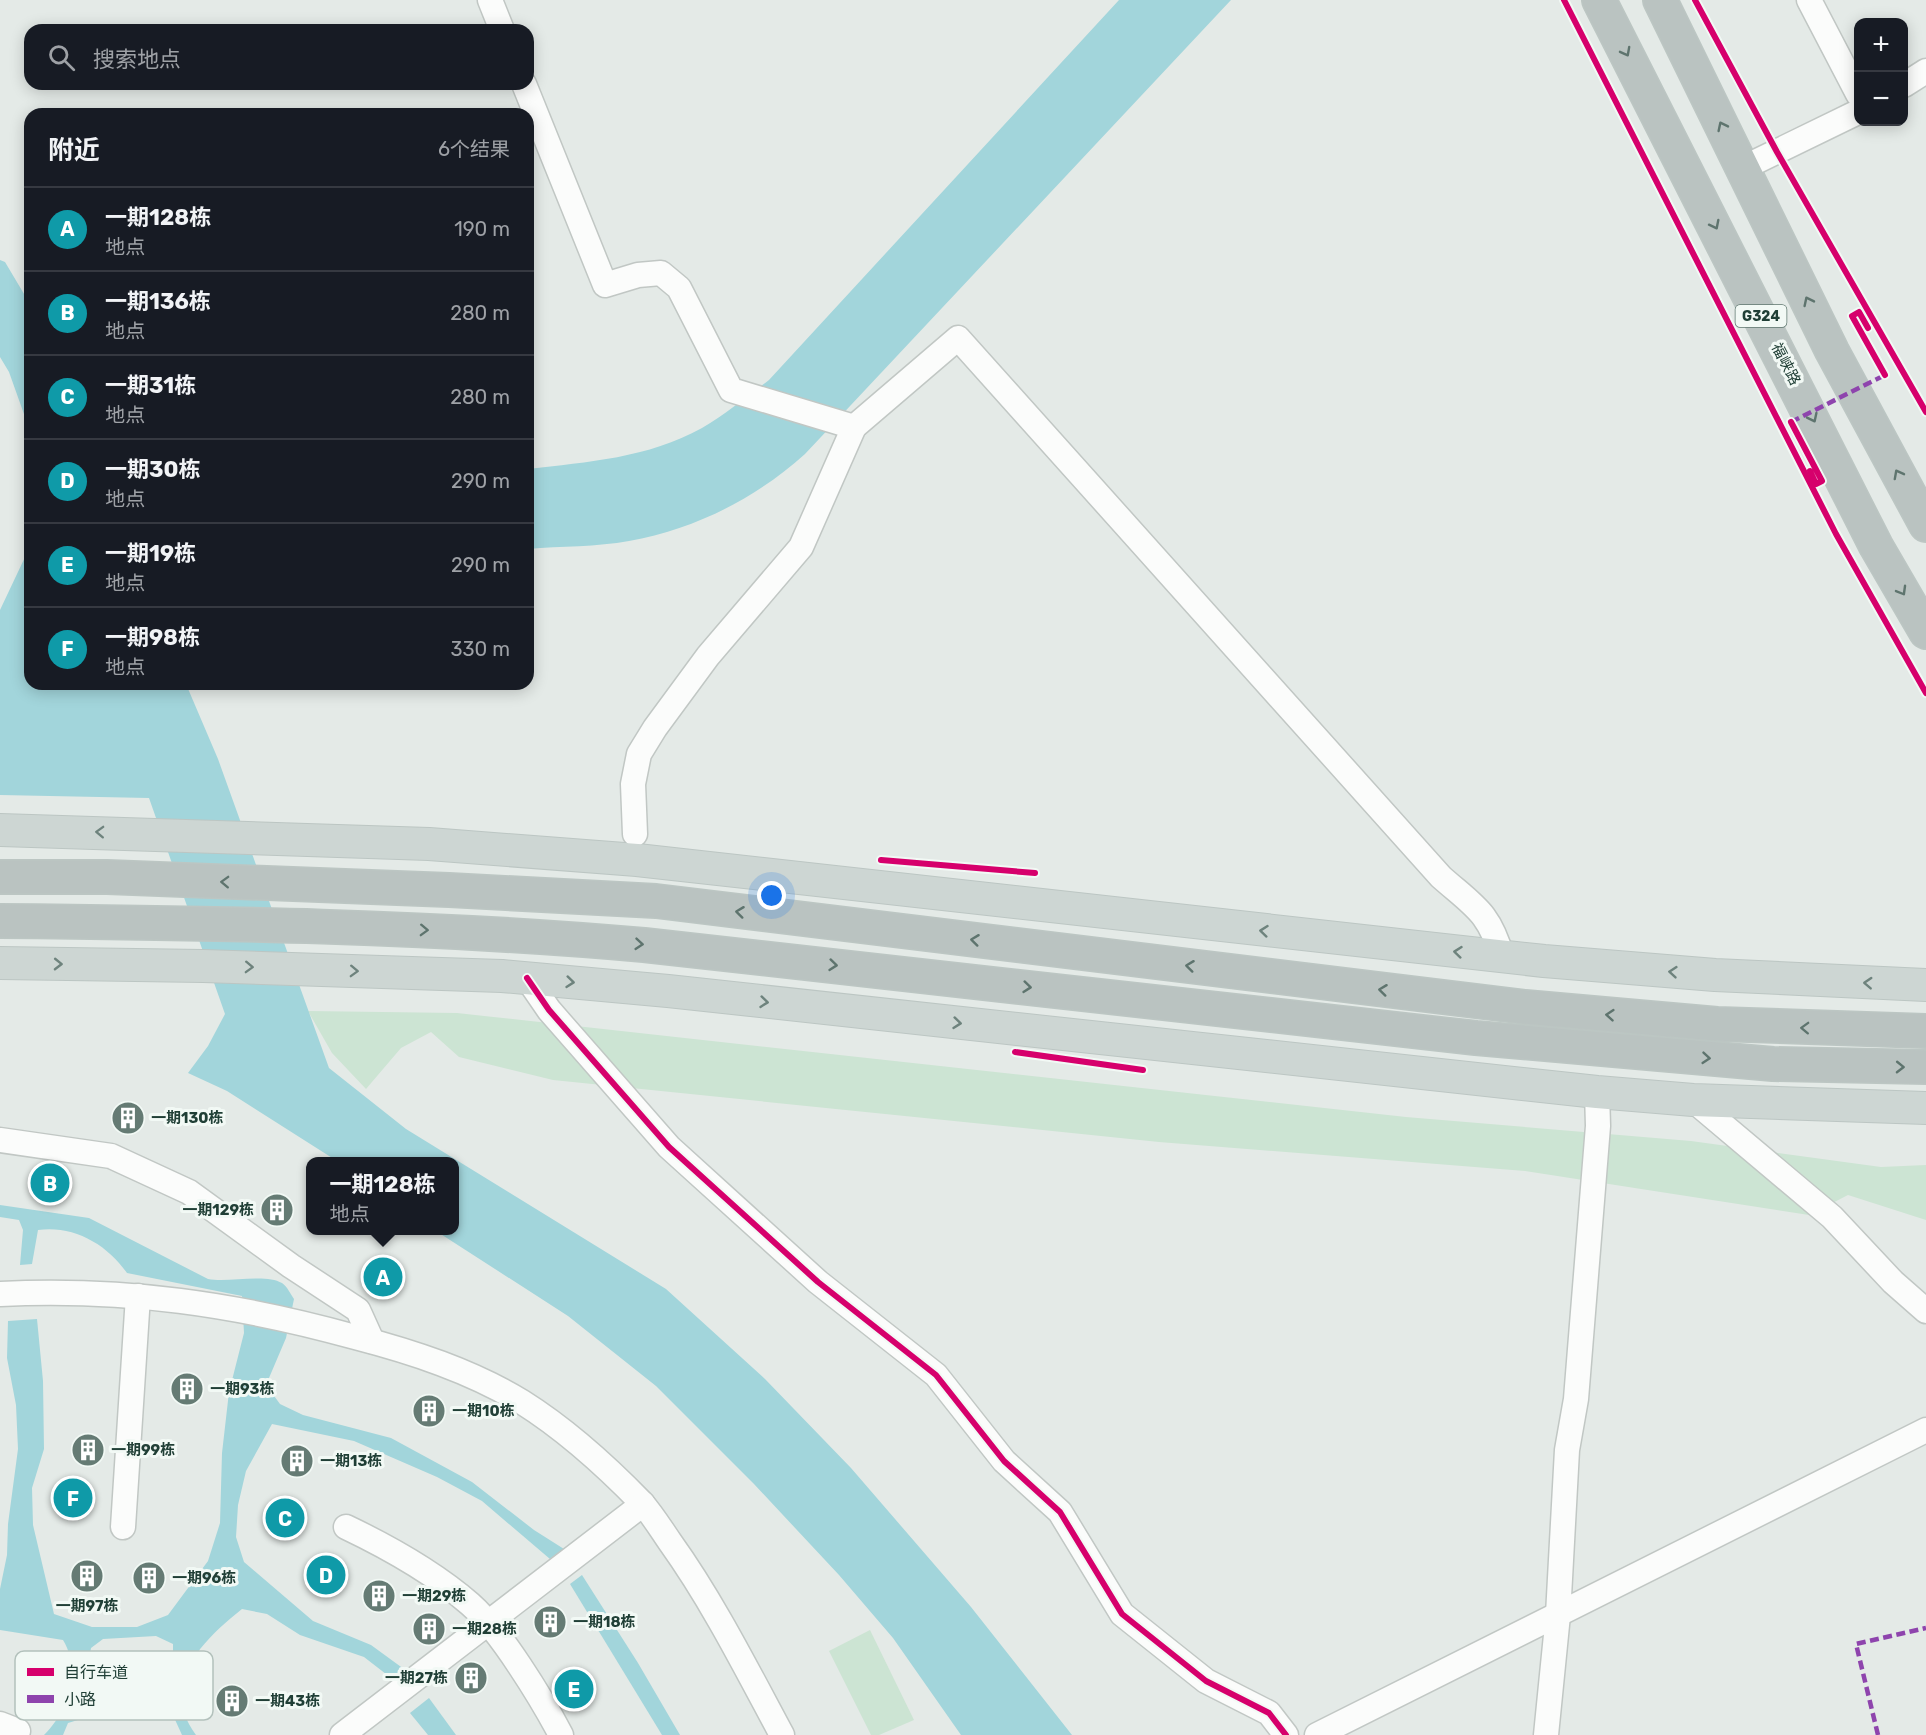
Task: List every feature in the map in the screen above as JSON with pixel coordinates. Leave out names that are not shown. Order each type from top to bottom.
[{"type":"highway","name":"福峡路","points":[[1599,0],[1876,546],[1926,632]]},
{"type":"highway","name":"G324","points":[[1660,0],[1832,351],[1926,525]]},
{"type":"highway","points":[[0,860],[94,878]]},
{"type":"highway","points":[[0,877],[284,884],[656,901],[1525,1007],[1717,1024],[1926,1031]]},
{"type":"highway","points":[[0,921],[282,925],[520,934],[644,945],[1476,1038],[1773,1064],[1926,1067]]},
{"type":"highway","points":[[0,933],[189,923]]},
{"type":"main road","points":[[0,830],[250,836],[429,844],[636,860],[1502,957],[1715,975],[1926,985]]},
{"type":"main road","points":[[0,963],[203,966],[527,978],[1598,1092],[1693,1100],[1926,1108]]},
{"type":"street","points":[[490,0],[500,24]]},
{"type":"street","points":[[1809,0],[1854,86]]},
{"type":"street","points":[[1908,82],[1926,71]]},
{"type":"street","points":[[526,90],[534,108]]},
{"type":"street","points":[[534,109],[605,285],[638,275],[661,273],[679,288],[730,390],[847,424]]},
{"type":"street","points":[[1743,168],[1854,114]]},
{"type":"street","points":[[635,834],[633,784],[639,754],[708,656],[801,548],[847,424],[957,338],[1442,878],[1485,916],[1494,930],[1502,957]]},
{"type":"street","points":[[527,978],[549,1010],[669,1147],[818,1282],[936,1375],[1004,1461],[1060,1512],[1122,1614],[1206,1681],[1269,1713],[1286,1735]]},
{"type":"street","points":[[1546,1735],[1558,1615],[1567,1450],[1576,1399],[1598,1125],[1598,1092]]},
{"type":"street","points":[[1693,1100],[1832,1217],[1893,1282],[1926,1311]]},
{"type":"street","points":[[0,1140],[111,1156],[189,1192],[291,1266],[358,1310],[372,1341]]},
{"type":"street","points":[[0,1294],[50,1292],[138,1296],[240,1308],[297,1320],[409,1352],[465,1373],[522,1402],[584,1448],[643,1504],[686,1564],[782,1735]]},
{"type":"street","points":[[123,1527],[138,1296]]},
{"type":"street","points":[[1317,1735],[1926,1430]]},
{"type":"street","points":[[342,1735],[643,1504]]},
{"type":"street","points":[[346,1527],[394,1550],[470,1605],[488,1623],[561,1735]]},
{"type":"green space","points":[[308,1011],[457,1013],[1406,1117],[1691,1141],[1881,1167],[1926,1165],[1926,1220],[1848,1195],[1809,1215],[1525,1171],[1159,1142],[553,1080],[459,1057],[431,1032],[401,1048],[366,1089],[332,1053]]},
{"type":"green space","points":[[870,1630],[914,1720],[879,1735],[871,1735],[829,1651]]},
{"type":"water","points":[[1119,0],[1231,0],[805,454],[786,470],[766,485],[723,510],[677,529],[617,543],[534,549],[534,468],[617,457],[660,446],[702,428],[769,380]]},
{"type":"water","points":[[0,260],[5,262],[24,294],[24,414],[9,372],[0,357]]},
{"type":"water","points":[[24,559],[24,690],[189,690],[218,759],[329,1068],[406,1129],[452,1157],[331,1157],[227,1091],[188,1073],[208,1046],[225,1014],[149,798],[0,795],[0,610]]},
{"type":"water","points":[[459,1162],[666,1289],[765,1379],[851,1468],[971,1607],[1072,1735],[961,1735],[893,1638],[839,1575],[754,1484],[656,1386],[568,1316],[442,1235],[459,1235]]},
{"type":"water","points":[[0,1205],[89,1218],[208,1279],[257,1278],[282,1283],[294,1299],[286,1338],[266,1385],[280,1404],[303,1415],[391,1438],[472,1482],[534,1530],[564,1549],[550,1559],[482,1501],[437,1477],[354,1441],[272,1424],[246,1471],[238,1505],[236,1537],[244,1562],[313,1621],[371,1645],[408,1672],[395,1681],[364,1657],[300,1635],[267,1614],[242,1609],[199,1651],[173,1651],[173,1644],[156,1636],[103,1639],[91,1648],[91,1651],[68,1651],[63,1640],[0,1630],[0,1589],[7,1555],[8,1524],[18,1449],[16,1405],[7,1358],[8,1321],[37,1319],[43,1381],[44,1449],[32,1488],[33,1525],[54,1614],[92,1627],[137,1627],[168,1615],[208,1561],[220,1523],[222,1453],[229,1392],[244,1333],[242,1296],[127,1273],[110,1253],[76,1234],[51,1229],[38,1230],[32,1264],[20,1265],[23,1230],[19,1220],[0,1217]]},
{"type":"water","points":[[582,1575],[680,1735],[662,1735],[570,1584]]},
{"type":"water","points":[[429,1698],[456,1735],[428,1735],[410,1713]]},
{"type":"water","points":[[56,1720],[78,1720],[68,1723],[63,1735],[44,1735]]},
{"type":"water","points":[[175,1720],[187,1720],[196,1735],[182,1735]]},
{"type":"marked path","points":[[1791,422],[1885,375]]},
{"type":"marked path","points":[[1878,1735],[1856,1644],[1926,1628]]},
{"type":"cycle path","points":[[1564,0],[1836,534],[1926,693]]},
{"type":"cycle path","points":[[1695,0],[1777,152],[1926,412]]},
{"type":"cycle path","points":[[1868,328],[1859,312],[1852,316],[1885,375]]},
{"type":"cycle path","points":[[1791,422],[1822,481],[1816,484],[1810,471]]},
{"type":"cycle path","points":[[881,860],[1035,873]]},
{"type":"cycle path","points":[[527,978],[549,1010],[669,1147],[818,1282],[936,1375],[1004,1461],[1060,1512],[1122,1614],[1206,1681],[1269,1713],[1286,1735]]},
{"type":"cycle path","points":[[1015,1052],[1143,1070]]},
{"type":"place","name":"一期130栋","points":[[128,1118]]},
{"type":"place","name":"一期136栋","points":[[50,1183]]},
{"type":"place","name":"一期129栋","points":[[277,1210]]},
{"type":"place","name":"一期128栋","points":[[383,1277]]},
{"type":"place","name":"一期93栋","points":[[187,1389]]},
{"type":"place","name":"一期10栋","points":[[429,1411]]},
{"type":"place","name":"一期99栋","points":[[88,1450]]},
{"type":"place","name":"一期13栋","points":[[297,1461]]},
{"type":"place","name":"一期98栋","points":[[73,1498]]},
{"type":"place","name":"一期31栋","points":[[285,1518]]},
{"type":"place","name":"一期30栋","points":[[326,1575]]},
{"type":"place","name":"一期97栋","points":[[87,1576]]},
{"type":"place","name":"一期96栋","points":[[149,1578]]},
{"type":"place","name":"一期29栋","points":[[379,1596]]},
{"type":"place","name":"一期18栋","points":[[550,1622]]},
{"type":"place","name":"一期28栋","points":[[429,1629]]},
{"type":"place","name":"一期27栋","points":[[471,1678]]},
{"type":"place","name":"一期19栋","points":[[574,1689]]},
{"type":"place","name":"一期43栋","points":[[232,1701]]}]
